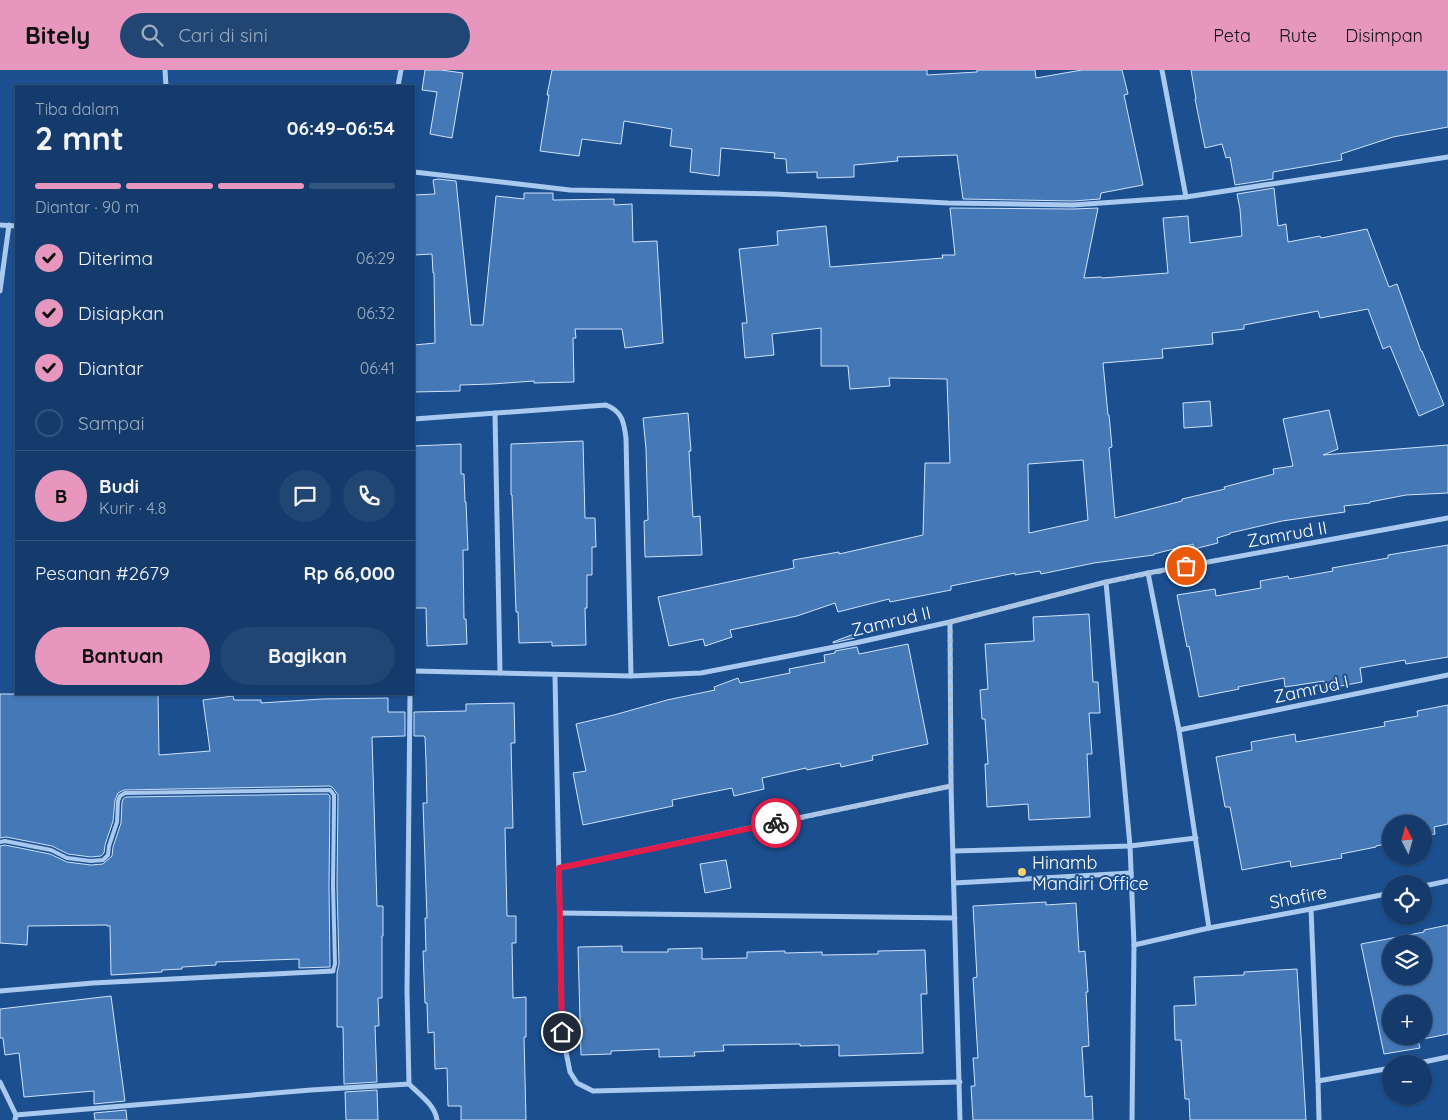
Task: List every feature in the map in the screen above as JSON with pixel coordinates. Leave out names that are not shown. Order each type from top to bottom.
[{"type":"street","points":[[165,70],[166,85]]},
{"type":"street","points":[[398,85],[402,70]]},
{"type":"street","points":[[1162,70],[1186,197]]},
{"type":"street","points":[[415,172],[570,190],[774,194],[948,203],[1073,205],[1186,197],[1448,158]]},
{"type":"street","points":[[0,225],[15,226]]},
{"type":"street","points":[[0,291],[10,225]]},
{"type":"street","points":[[415,419],[606,405],[614,408],[619,413],[624,424],[626,438],[631,676]]},
{"type":"street","points":[[496,413],[500,673]]},
{"type":"street","name":"Zamrud II","points":[[415,671],[631,676],[701,673],[856,644],[1148,573],[1448,518]]},
{"type":"street","points":[[1148,573],[1179,730],[1209,928]]},
{"type":"street","points":[[1106,582],[1130,846],[1134,946],[1132,1120]]},
{"type":"street","points":[[950,622],[951,786],[960,1120]]},
{"type":"street","points":[[555,675],[562,1032],[570,1072],[578,1083],[593,1092],[960,1082]]},
{"type":"street","name":"Zamrud I","points":[[1179,730],[1448,675]]},
{"type":"street","points":[[410,695],[407,971],[409,1084],[431,1106],[437,1116],[437,1120]]},
{"type":"street","points":[[559,868],[951,786]]},
{"type":"street","points":[[954,851],[1130,846],[1196,838]]},
{"type":"street","points":[[954,883],[1131,873]]},
{"type":"street","points":[[1432,884],[1448,881]]},
{"type":"street","name":"Shafire","points":[[1134,946],[1209,928],[1382,894]]},
{"type":"street","points":[[1311,909],[1319,1120]]},
{"type":"street","points":[[560,913],[955,918]]},
{"type":"street","points":[[0,991],[93,983],[333,970]]},
{"type":"street","points":[[1432,1060],[1448,1057]]},
{"type":"street","points":[[1318,1081],[1382,1070]]},
{"type":"street","points":[[0,1082],[16,1117],[301,1090],[409,1084]]},
{"type":"lane","points":[[0,842],[5,841],[51,850],[67,858],[91,861],[103,860],[108,855],[117,822],[118,801],[120,796],[125,793],[330,790],[334,795],[335,964],[333,970]]},
{"type":"building","points":[[425,70],[463,73],[452,138],[430,134],[437,92],[422,90]]},
{"type":"building","points":[[552,70],[927,70],[927,75],[977,72],[977,70],[1035,70],[1036,78],[1082,70],[1122,70],[1128,94],[1124,95],[1143,185],[1101,193],[1100,199],[1073,201],[963,199],[957,155],[897,157],[898,161],[854,165],[854,177],[817,178],[817,172],[787,173],[786,159],[774,158],[775,153],[721,148],[719,176],[690,172],[692,149],[670,146],[672,129],[624,121],[621,144],[582,139],[579,156],[540,151]]},
{"type":"building","points":[[1191,70],[1448,70],[1448,127],[1393,137],[1341,154],[1342,160],[1273,172],[1273,179],[1235,185],[1230,157],[1226,158],[1222,144],[1205,148]]},
{"type":"building","points":[[433,180],[456,181],[471,325],[483,325],[496,196],[524,199],[524,193],[553,193],[553,200],[614,199],[614,205],[632,204],[633,242],[657,241],[663,343],[625,348],[622,329],[575,329],[576,338],[573,338],[574,382],[534,383],[534,381],[460,385],[460,391],[415,392],[415,345],[435,343],[432,254],[415,255],[415,195],[435,194]]},
{"type":"building","points":[[1274,188],[1278,226],[1286,224],[1288,242],[1367,229],[1389,287],[1397,284],[1421,351],[1444,405],[1419,416],[1390,346],[1383,349],[1368,309],[1320,318],[1318,311],[1244,325],[1244,329],[1212,333],[1213,344],[1162,349],[1163,358],[1103,363],[1112,447],[1109,448],[1115,518],[1225,489],[1224,487],[1274,474],[1273,469],[1293,466],[1283,419],[1329,410],[1338,449],[1323,455],[1448,445],[1448,493],[1406,495],[1370,503],[1344,506],[1345,512],[1282,521],[1230,533],[1217,538],[1218,543],[1194,549],[1193,544],[1154,555],[1094,563],[1041,574],[1040,571],[1015,575],[1015,573],[951,586],[951,590],[890,602],[889,599],[838,612],[835,603],[797,616],[730,630],[732,637],[705,646],[703,639],[669,646],[658,597],[794,568],[793,560],[839,552],[839,554],[923,535],[925,463],[950,463],[947,379],[889,378],[890,386],[850,389],[848,366],[821,366],[821,328],[772,334],[774,355],[745,358],[742,323],[747,323],[739,249],[778,245],[777,231],[826,226],[830,267],[943,258],[942,255],[955,255],[950,208],[1098,208],[1084,278],[1168,273],[1163,218],[1188,216],[1190,243],[1242,236],[1237,194]],"holes":[[[1083,460],[1088,520],[1029,533],[1028,464]]]},
{"type":"building","points":[[1210,401],[1212,426],[1184,428],[1183,403]]},
{"type":"building","points":[[688,413],[693,517],[700,516],[702,555],[645,557],[644,521],[648,520],[643,418]]},
{"type":"building","points":[[583,441],[585,518],[595,518],[596,547],[592,547],[592,575],[587,575],[587,608],[585,608],[586,645],[552,646],[552,642],[519,643],[511,495],[511,444]]},
{"type":"building","points":[[461,444],[461,474],[464,474],[468,550],[463,550],[464,619],[466,619],[467,644],[427,646],[426,608],[415,608],[415,446]]},
{"type":"building","points":[[1448,545],[1448,657],[1406,664],[1405,660],[1360,668],[1362,682],[1325,689],[1324,681],[1285,687],[1284,678],[1199,697],[1177,595],[1215,589],[1216,596],[1261,588],[1260,581],[1288,576],[1289,579],[1333,571],[1332,568],[1388,558],[1388,555]]},
{"type":"building","points":[[1089,614],[1093,682],[1098,682],[1100,713],[1089,713],[1092,754],[1087,754],[1090,817],[1029,820],[1028,804],[987,807],[985,764],[988,764],[985,719],[982,719],[980,690],[988,689],[985,644],[1034,641],[1033,617]]},
{"type":"building","points":[[854,634],[855,638],[833,643],[833,642]]},
{"type":"building","points":[[908,644],[928,744],[872,756],[873,760],[841,767],[840,763],[807,770],[806,768],[762,778],[764,789],[734,796],[732,788],[672,800],[673,806],[583,825],[573,773],[586,771],[576,724],[667,700],[715,690],[714,687],[738,678],[740,683],[790,673],[789,669],[825,662],[824,655],[835,653],[835,651],[857,647],[859,654]]},
{"type":"building","points":[[0,694],[158,695],[159,755],[210,751],[203,700],[233,696],[234,700],[261,700],[261,703],[322,699],[388,698],[388,712],[405,712],[405,736],[372,737],[377,906],[383,906],[382,998],[378,998],[379,1026],[375,1026],[377,1082],[344,1084],[343,1027],[337,1027],[337,973],[339,964],[337,885],[338,795],[330,786],[124,790],[118,793],[115,800],[113,821],[104,853],[101,856],[91,857],[68,854],[52,846],[6,837],[0,838]]},
{"type":"building","points":[[514,703],[515,743],[511,743],[513,828],[505,828],[507,916],[516,916],[516,943],[512,943],[513,998],[526,997],[526,1037],[524,1037],[526,1120],[461,1120],[461,1106],[448,1106],[447,1068],[435,1069],[434,1032],[428,1033],[423,951],[426,951],[425,918],[427,918],[423,803],[427,803],[425,737],[414,736],[414,712],[466,711],[466,704]]},
{"type":"building","points":[[1448,705],[1448,824],[1434,827],[1435,834],[1432,835],[1432,815],[1382,815],[1382,845],[1341,854],[1342,858],[1291,867],[1290,861],[1242,870],[1230,807],[1225,807],[1216,757],[1252,750],[1251,742],[1295,734],[1296,742],[1385,726],[1384,722],[1418,716],[1417,711]]},
{"type":"building","points":[[328,794],[330,796],[330,967],[299,968],[299,959],[216,962],[216,965],[182,967],[182,969],[162,970],[162,972],[111,975],[110,926],[107,925],[28,926],[27,945],[0,943],[0,846],[5,845],[50,854],[67,862],[91,865],[103,864],[112,856],[121,823],[122,802],[126,797]]},
{"type":"building","points":[[726,860],[731,888],[705,893],[700,864]]},
{"type":"building","points":[[1046,902],[1046,905],[1076,903],[1079,952],[1085,951],[1088,992],[1086,992],[1089,1046],[1082,1047],[1085,1097],[1092,1096],[1093,1120],[973,1120],[971,1086],[975,1086],[973,1058],[978,1058],[973,978],[977,977],[973,906]]},
{"type":"building","points":[[1448,925],[1448,1034],[1432,1037],[1432,995],[1382,995],[1382,1044],[1361,944],[1382,940],[1382,985],[1432,985],[1432,935],[1408,935],[1424,932],[1424,930]]},
{"type":"building","points":[[622,946],[622,952],[668,952],[668,949],[702,948],[702,959],[747,958],[747,952],[822,952],[822,955],[878,954],[878,951],[925,950],[927,994],[921,994],[923,1053],[839,1056],[839,1045],[800,1046],[800,1044],[723,1045],[724,1051],[694,1052],[695,1056],[659,1057],[659,1049],[611,1051],[611,1054],[581,1055],[578,947]]},
{"type":"building","points":[[1297,969],[1306,1120],[1190,1120],[1189,1099],[1185,1099],[1181,1040],[1175,1040],[1174,1006],[1196,1005],[1194,977],[1244,975],[1244,972]]},
{"type":"building","points":[[111,996],[125,1101],[94,1104],[94,1091],[24,1097],[19,1053],[5,1055],[3,1038],[0,1038],[0,1009]]},
{"type":"building","points":[[1382,1045],[1419,1045],[1420,1048],[1384,1054]]},
{"type":"building","points":[[377,1090],[378,1120],[346,1120],[345,1092]]},
{"type":"building","points":[[126,1110],[127,1120],[95,1120],[94,1113]]},
{"type":"way so far","points":[[776,823],[951,786],[950,622],[1106,582],[1186,566]]},
{"type":"place","name":"Hinamb Mandiri Office","points":[[1022,872]]},
{"type":"route","points":[[562,1032],[559,868],[776,823]]}]
